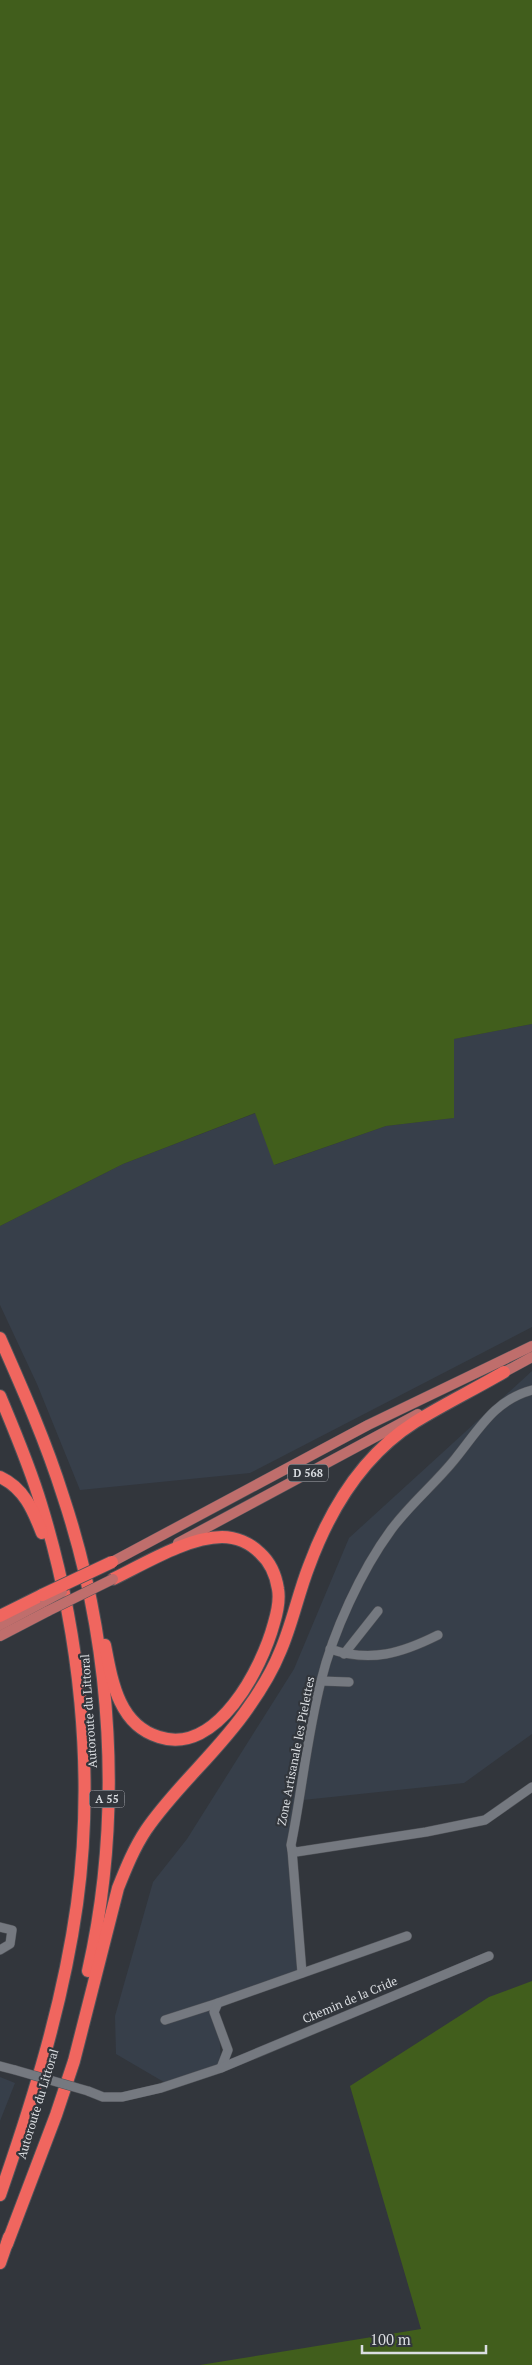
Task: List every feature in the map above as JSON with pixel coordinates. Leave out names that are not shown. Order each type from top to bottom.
[{"type":"highway","points":[[0,1337],[32,1401],[70,1498],[88,1562],[115,1685],[125,1714],[135,1725],[143,1730],[170,1740],[193,1737],[206,1730],[222,1717],[236,1700],[257,1669],[270,1637],[277,1612],[279,1591],[272,1571],[264,1557],[256,1549],[234,1538],[208,1538],[182,1547],[113,1579]]},
{"type":"highway","name":"Autoroute du Littoral","points":[[0,1337],[51,1460],[84,1568],[98,1648],[106,1722],[108,1776],[100,1907],[90,1962],[62,2076],[0,2263]]},
{"type":"highway","points":[[7,2244],[56,2116],[74,2061],[118,1888],[128,1862],[141,1839],[167,1803],[227,1736],[248,1708],[269,1674],[281,1651],[323,1529],[340,1499],[362,1470],[379,1451],[414,1423],[504,1372]]},
{"type":"highway","name":"Autoroute du Littoral","points":[[0,1396],[21,1447],[41,1504],[69,1617],[80,1693],[83,1753],[83,1804],[77,1904],[59,2002],[25,2122],[0,2195]]},
{"type":"highway","points":[[0,1477],[10,1482],[24,1495],[36,1517],[53,1570],[64,1615],[70,1660],[83,1804]]},
{"type":"highway","points":[[0,1616],[45,1603],[116,1560]]},
{"type":"main road","name":"D 568","points":[[116,1560],[368,1425],[532,1346]]},
{"type":"main road","name":"D 568","points":[[0,1625],[45,1603],[113,1579],[410,1418],[532,1357]]},
{"type":"main road","name":"D 568","points":[[0,1636],[45,1603]]},
{"type":"street","name":"Zone Artisanale les Pielettes","points":[[302,1972],[291,1845],[321,1681],[330,1649],[346,1611],[391,1530],[454,1460],[477,1428],[496,1408],[510,1398],[532,1390]]},
{"type":"street","points":[[344,1654],[378,1611]]},
{"type":"street","points":[[330,1649],[344,1654],[366,1656],[408,1650],[438,1635]]},
{"type":"street","points":[[321,1681],[349,1682]]},
{"type":"street","points":[[292,1850],[296,1852],[426,1832],[485,1820],[532,1787]]},
{"type":"street","points":[[0,1927],[12,1930],[10,1944],[0,1950]]},
{"type":"street","points":[[165,2020],[218,2004],[302,1972],[408,1936]]},
{"type":"street","name":"Chemin de la Cride","points":[[0,2066],[103,2097],[122,2097],[161,2088],[221,2068],[489,1956]]},
{"type":"street","points":[[218,2004],[214,2012],[228,2050],[221,2068]]},
{"type":"shaded area","points":[[532,1024],[532,1327],[250,1473],[80,1490],[37,1384],[0,1305],[0,1226],[123,1164],[256,1113],[275,1165],[386,1126],[453,1118],[453,1039]]},
{"type":"shaded area","points":[[532,1371],[532,1734],[464,1783],[303,1800],[294,1842],[302,1973],[218,2003],[221,2068],[169,2085],[116,2054],[115,2016],[153,1882],[187,1839],[294,1669],[349,1538]]},
{"type":"shaded area","points":[[0,2077],[15,2083],[0,2121]]},
{"type":"green space","points":[[0,0],[532,0],[532,1024],[454,1039],[454,1118],[386,1126],[274,1165],[255,1113],[123,1164],[0,1226]]},
{"type":"green space","points":[[532,1981],[532,2365],[200,2365],[421,2329],[350,2086],[489,1997]]}]
